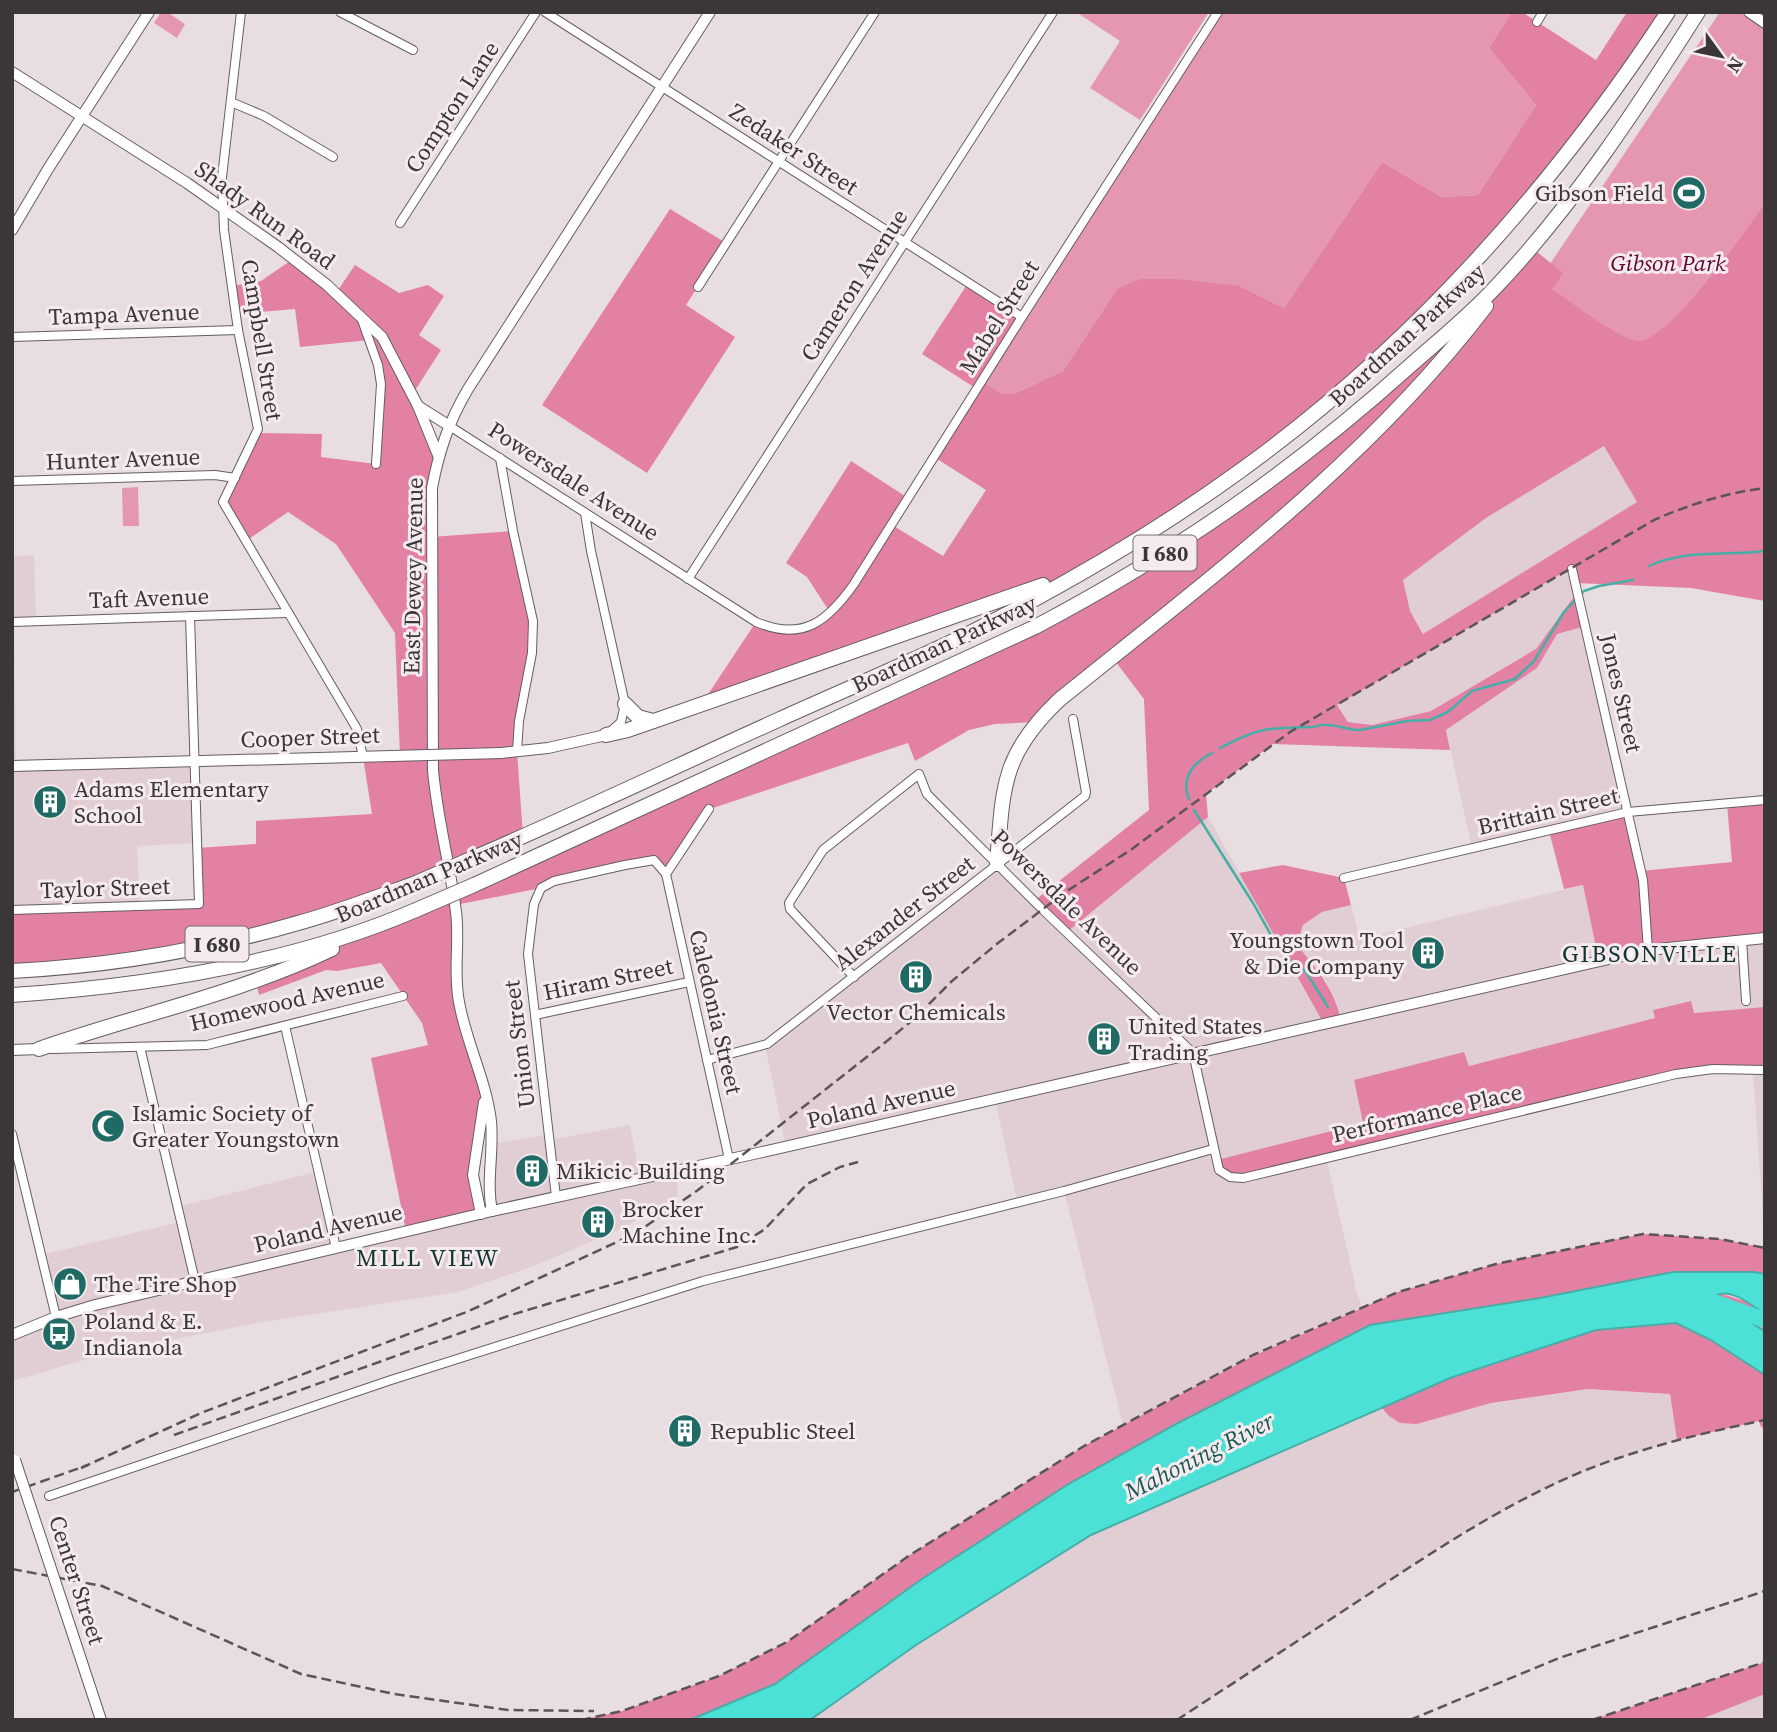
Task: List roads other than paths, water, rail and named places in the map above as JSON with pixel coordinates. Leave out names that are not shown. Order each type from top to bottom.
[{"type":"highway","points":[[1629,72],[1661,12]]},
{"type":"highway","name":"Boardman Parkway","points":[[12,971],[124,960],[217,944],[300,923],[415,883],[969,633],[1100,561],[1195,503],[1241,471],[1301,425],[1399,340],[1470,268],[1533,197],[1629,72],[1668,12]]},
{"type":"highway","name":"Boardman Parkway","points":[[12,995],[134,982],[271,958],[316,947],[400,918],[1001,644],[1122,580],[1236,507],[1313,450],[1490,294],[1538,238],[1613,141],[1698,12]]},
{"type":"highway","points":[[997,864],[1005,782],[1017,749],[1041,717],[1059,699],[1249,546],[1381,427],[1435,370],[1538,238]]},
{"type":"highway","points":[[606,735],[1037,588],[1100,561]]},
{"type":"highway","points":[[625,704],[638,717],[653,721]]},
{"type":"highway","points":[[39,1049],[226,991],[313,959],[400,918]]},
{"type":"street","points":[[12,230],[149,12]]},
{"type":"street","name":"Campbell Street","points":[[241,12],[222,177],[223,208],[226,250],[238,330],[258,429],[223,502],[357,729],[363,757]]},
{"type":"street","points":[[340,12],[413,50]]},
{"type":"street","name":"Compton Lane","points":[[400,223],[536,12]]},
{"type":"street","name":"Zedaker Street","points":[[545,12],[1022,317]]},
{"type":"street","name":"East Dewey Avenue","points":[[486,1212],[491,1127],[459,1002],[455,966],[456,912],[433,770],[430,507],[438,455],[448,425],[468,389],[710,12]]},
{"type":"street","points":[[698,287],[875,12]]},
{"type":"street","name":"Cameron Avenue","points":[[688,579],[1053,12]]},
{"type":"street","name":"Mabel Street","points":[[801,629],[831,614],[854,584],[1218,12]]},
{"type":"street","points":[[1537,22],[1543,12]]},
{"type":"street","points":[[1750,13],[1765,23]]},
{"type":"street","name":"Shady Run Road","points":[[12,72],[223,208],[345,301],[362,320],[378,365],[381,384],[376,464]]},
{"type":"street","points":[[231,102],[264,116],[333,157]]},
{"type":"street","points":[[362,320],[382,337],[418,406],[438,455]]},
{"type":"street","name":"Tampa Avenue","points":[[12,337],[238,330]]},
{"type":"street","name":"Powersdale Avenue","points":[[418,406],[756,622],[773,628],[801,629]]},
{"type":"street","points":[[500,458],[533,621],[532,653],[519,720],[517,751]]},
{"type":"street","name":"Hunter Avenue","points":[[12,481],[215,475],[234,478]]},
{"type":"street","points":[[585,513],[625,704],[621,722],[606,735]]},
{"type":"street","name":"Jones Street","points":[[1572,569],[1643,880],[1648,950]]},
{"type":"street","name":"Taft Avenue","points":[[12,622],[287,613]]},
{"type":"street","points":[[190,616],[194,761]]},
{"type":"street","name":"Alexander Street","points":[[707,1060],[767,1044],[1086,794],[1073,719]]},
{"type":"street","name":"Cooper Street","points":[[12,766],[501,752],[548,748],[606,735]]},
{"type":"street","name":"Taylor Street","points":[[12,910],[198,904],[194,761]]},
{"type":"street","name":"Powersdale Avenue","points":[[854,977],[790,909],[789,903],[823,850],[919,774],[927,794],[1193,1053]]},
{"type":"street","name":"Brittain Street","points":[[1344,878],[1628,812],[1765,800]]},
{"type":"street","points":[[666,874],[709,809]]},
{"type":"street","name":"Union Street","points":[[556,1197],[528,949],[534,904],[541,888],[554,881],[648,860],[658,863],[666,874]]},
{"type":"street","name":"Caledonia Street","points":[[666,874],[729,1159]]},
{"type":"street","name":"Poland Avenue","points":[[12,1335],[55,1317],[486,1212],[1648,950],[1765,938]]},
{"type":"street","points":[[1742,940],[1746,1000]]},
{"type":"street","name":"Hiram Street","points":[[535,1014],[689,982]]},
{"type":"street","name":"Homewood Avenue","points":[[12,1050],[207,1045],[403,996]]},
{"type":"street","points":[[285,1026],[336,1248]]},
{"type":"street","points":[[140,1047],[195,1281]]},
{"type":"street","name":"Performance Place","points":[[1193,1053],[1219,1170],[1224,1175],[1237,1178],[1676,1074],[1713,1069],[1765,1070]]},
{"type":"street","points":[[485,1096],[473,1174],[486,1212]]},
{"type":"street","points":[[12,1134],[55,1317]]},
{"type":"street","points":[[49,1496],[367,1388],[703,1281],[1064,1191],[1213,1149]]},
{"type":"street","name":"Center Street","points":[[14,1456],[101,1720]]},
{"type":"water","points":[[1673,1272],[1765,1274],[1765,1314],[1735,1296],[1723,1293],[1717,1295],[1722,1303],[1764,1331],[1765,1375],[1711,1340],[1676,1323],[1596,1330],[1450,1378],[1091,1535],[916,1645],[810,1720],[690,1720],[775,1684],[922,1579],[1067,1485],[1178,1423],[1370,1325],[1540,1298]]},
{"type":"waterway","points":[[1649,566],[1691,555],[1765,551]]},
{"type":"waterway","points":[[1220,748],[1255,732],[1273,729],[1325,725],[1360,730],[1407,721],[1430,720],[1448,712],[1472,691],[1515,679],[1534,661],[1564,612],[1584,591],[1633,580]]},
{"type":"waterway","points":[[1189,799],[1186,784],[1190,772],[1212,753]]},
{"type":"waterway","points":[[1194,810],[1276,944],[1306,972],[1328,1007]]},
{"type":"waterway","name":"Mahoning River","points":[[1708,1300],[1765,1320]]},
{"type":"railway","points":[[81,1468],[201,1413],[469,1311],[636,1233],[698,1190],[887,1041],[998,943],[1067,891],[1132,849],[1290,732],[1654,520],[1708,500],[1765,488]]},
{"type":"railway","points":[[174,1435],[511,1315],[737,1247],[765,1229],[807,1184],[840,1167],[858,1162]]},
{"type":"railway","points":[[581,1720],[622,1711],[719,1676],[787,1642],[910,1555],[1084,1446],[1253,1355],[1398,1292],[1496,1264],[1643,1234],[1720,1239],[1765,1248]]},
{"type":"railway","points":[[1177,1720],[1420,1560],[1525,1498],[1581,1472],[1649,1448],[1765,1420]]},
{"type":"railway","points":[[12,1492],[88,1465]]},
{"type":"railway","points":[[12,1569],[102,1586],[301,1674],[394,1694],[508,1710],[594,1711]]},
{"type":"railway","points":[[1410,1720],[1559,1658],[1765,1591]]},
{"type":"railway","points":[[1592,1720],[1765,1662]]},
{"type":"place","name":"Gibson Field","points":[[1689,193]]},
{"type":"place","name":"Adams Elementary School","points":[[50,802]]},
{"type":"place","name":"Youngstown Tool & Die Company","points":[[1428,953]]},
{"type":"place","name":"Vector Chemicals","points":[[916,977]]},
{"type":"place","name":"United States Trading","points":[[1104,1039]]},
{"type":"place","name":"Islamic Society of Greater Youngstown","points":[[108,1126]]},
{"type":"place","name":"Mikicic Building","points":[[532,1171]]},
{"type":"place","name":"Brocker Machine Inc.","points":[[598,1222]]},
{"type":"place","name":"The Tire Shop","points":[[70,1284]]},
{"type":"place","name":"Poland & E. Indianola","points":[[59,1334]]},
{"type":"place","name":"Republic Steel","points":[[685,1431]]},
{"type":"district","name":"GIBSONVILLE","points":[[1650,953]]},
{"type":"district","name":"MILL VIEW","points":[[428,1257]]},
{"type":"park label","name":"Gibson Park","points":[[1668,263]]}]
